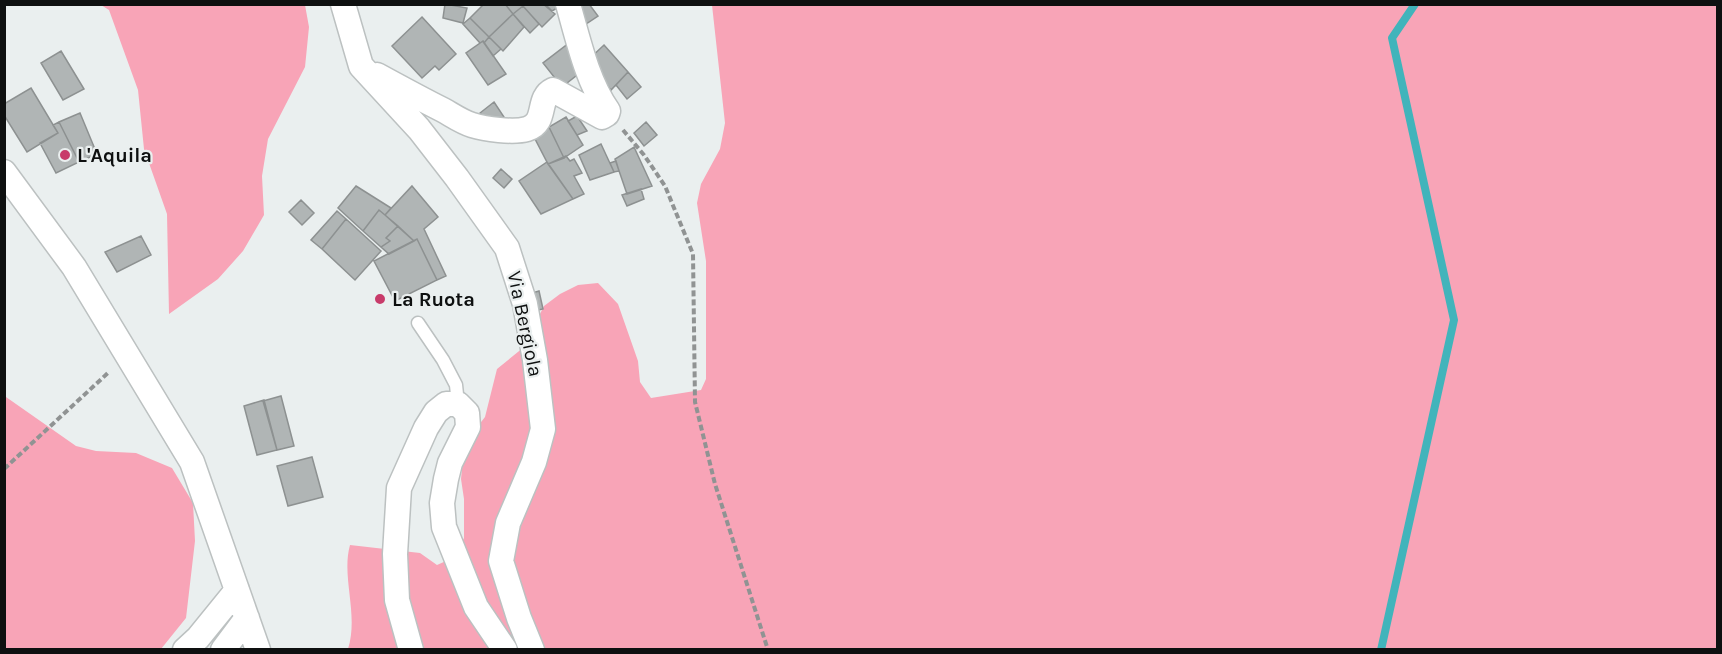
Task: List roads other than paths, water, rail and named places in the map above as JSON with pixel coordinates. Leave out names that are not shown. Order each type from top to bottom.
[{"type":"street","name":"Via Bergiola","points":[[343,4],[361,66],[426,137],[507,248],[525,304],[535,360],[543,429],[534,462],[508,524],[501,561],[532,650]]},
{"type":"street","points":[[361,66],[471,125],[503,130],[528,129],[540,120],[543,100],[547,93],[553,90],[602,117],[608,111],[586,64],[568,4]]},
{"type":"street","points":[[4,171],[74,267],[192,462],[258,650]]},
{"type":"street","points":[[411,650],[397,600],[395,554],[399,488],[436,412],[446,404],[458,405],[467,413],[468,427],[450,463],[446,479],[442,503],[444,527],[476,607],[505,650]]},
{"type":"street","points":[[185,650],[198,638],[237,590]]},
{"type":"street","points":[[223,650],[247,618]]},
{"type":"lane","points":[[418,323],[443,360],[456,385],[458,405]]},
{"type":"waterway","points":[[1381,650],[1454,320],[1392,38],[1415,4]]},
{"type":"place","name":"L'Aquila","points":[[65,155]]},
{"type":"place","name":"La Ruota","points":[[380,299]]}]
